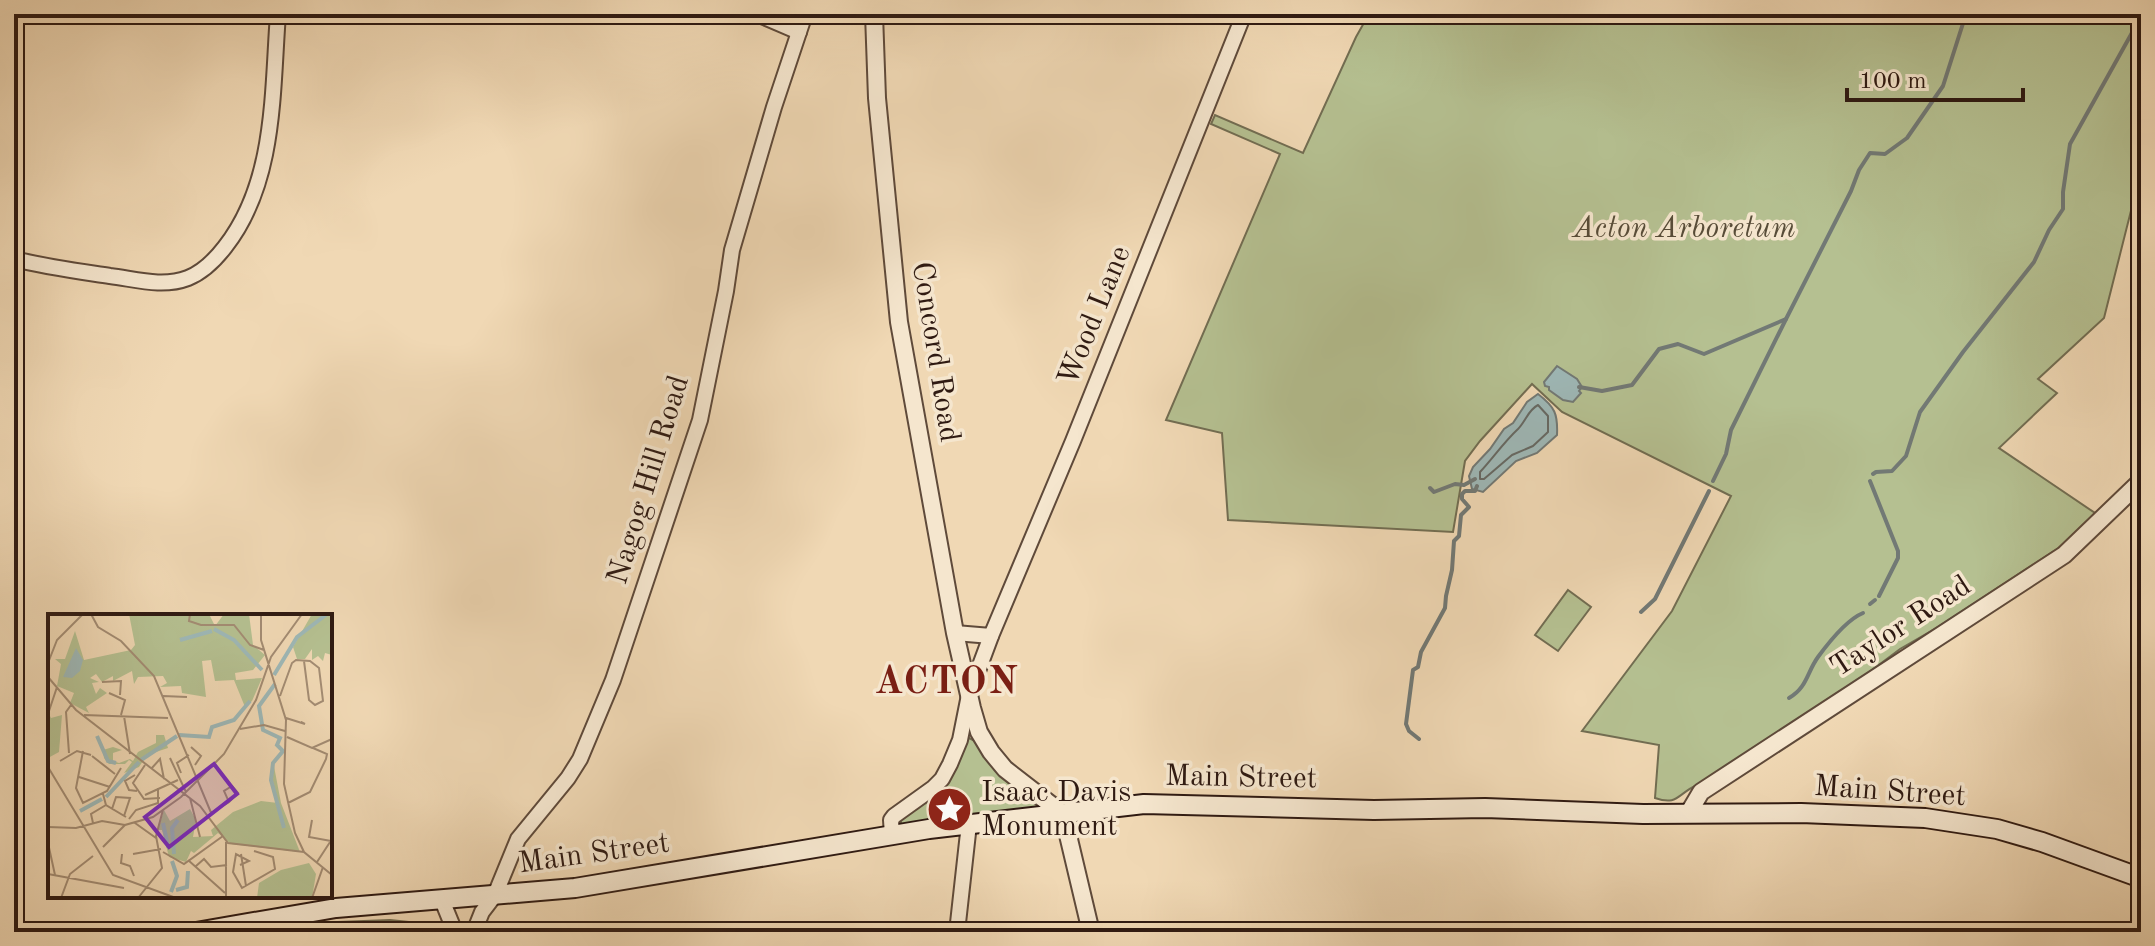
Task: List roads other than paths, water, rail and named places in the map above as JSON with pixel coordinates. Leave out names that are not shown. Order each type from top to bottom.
[{"type":"main road","name":"Main Street","points":[[196,932],[336,908],[575,888],[892,835],[1144,804],[1925,818],[1997,829],[2141,878]]},
{"type":"street","points":[[14,259],[50,268],[154,284],[188,278],[213,262],[235,234],[248,210],[264,159],[271,115],[278,14]]},
{"type":"street","points":[[479,14],[522,14]]},
{"type":"street","points":[[757,14],[799,32]]},
{"type":"street","name":"Nagog Hill Road","points":[[474,932],[482,912],[495,895],[518,839],[580,759],[613,680],[700,420],[732,250],[751,180],[805,14]]},
{"type":"street","name":"Concord Road","points":[[874,14],[877,98],[899,322],[969,695],[979,732],[991,752],[1005,769],[1063,814]]},
{"type":"street","name":"Wood Lane","points":[[969,695],[1244,14]]},
{"type":"street","name":"Taylor Road","points":[[1688,814],[1701,792],[2064,555],[2141,481]]},
{"type":"street","points":[[955,633],[991,636]]},
{"type":"street","name":"Concord Road","points":[[892,835],[891,820],[894,816],[942,779],[960,740],[969,695]]},
{"type":"street","points":[[1063,814],[1091,932]]},
{"type":"street","points":[[957,932],[969,824]]},
{"type":"street","points":[[442,900],[455,932]]},
{"type":"water","points":[[1557,366],[1577,379],[1582,387],[1573,402],[1563,400],[1545,386],[1544,382]]},
{"type":"water","points":[[1538,394],[1554,412],[1557,435],[1537,453],[1516,461],[1483,492],[1472,489],[1469,476],[1473,467],[1504,429],[1513,423],[1527,402]]},
{"type":"waterway","points":[[1579,387],[1602,391],[1632,385],[1659,349],[1678,344],[1704,354],[1786,319],[1870,153],[1885,154],[1907,138],[1943,86],[1966,14]]},
{"type":"waterway","points":[[1873,474],[1892,471],[1906,456],[1920,412],[2034,262],[2063,209],[2070,144],[2138,22],[2134,14]]},
{"type":"waterway","points":[[1713,481],[1726,454],[1731,430],[1786,319]]},
{"type":"waterway","points":[[1430,488],[1434,492],[1475,479]]},
{"type":"waterway","points":[[1870,481],[1898,551],[1898,558],[1879,596]]},
{"type":"waterway","points":[[1419,739],[1406,724],[1413,670],[1418,667],[1421,652],[1445,608],[1454,541],[1459,536],[1461,515],[1469,507],[1462,494],[1475,491],[1477,486]]},
{"type":"waterway","points":[[1641,612],[1655,599],[1709,491]]},
{"type":"waterway","points":[[1870,604],[1875,600]]},
{"type":"waterway","points":[[1789,698],[1803,685],[1814,663],[1833,638],[1863,613]]},
{"type":"place","name":"Isaac Davis Monument","points":[[950,810]]},
{"type":"district","name":"ACTON","points":[[947,683]]},
{"type":"park label","name":"Acton Arboretum","points":[[1684,229]]}]
